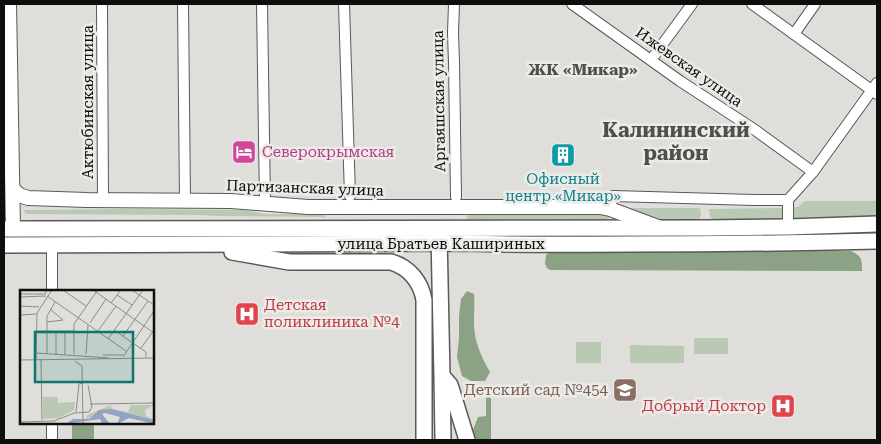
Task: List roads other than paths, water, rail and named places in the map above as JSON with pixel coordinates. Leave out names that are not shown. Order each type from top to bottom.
[{"type":"main road","points":[[7,236],[13,189],[10,4]]},
{"type":"main road","name":"Партизанская улица","points":[[13,189],[19,195],[28,198],[221,200],[308,207],[605,208]]},
{"type":"main road","points":[[415,208],[429,214],[435,221],[439,236],[443,440]]},
{"type":"main road","points":[[605,208],[661,228]]},
{"type":"main road","name":"улица Братьев Кашириных","points":[[7,236],[52,245],[194,245],[661,228],[877,224]]},
{"type":"main road","name":"улица Братьев Кашириных","points":[[7,236],[439,236],[775,244],[877,240]]},
{"type":"main road","points":[[194,245],[289,262],[385,261],[398,264],[411,274],[420,287],[424,300],[424,440]]},
{"type":"main road","points":[[442,377],[450,385],[467,440]]},
{"type":"street","name":"Актюбинская улица","points":[[102,4],[103,200]]},
{"type":"street","points":[[183,4],[185,200]]},
{"type":"street","points":[[262,4],[265,203]]},
{"type":"street","points":[[344,4],[350,196]]},
{"type":"street","name":"Аргаяшская улица","points":[[454,4],[456,197]]},
{"type":"street","name":"Ижевская улица","points":[[572,4],[813,172]]},
{"type":"street","points":[[652,60],[692,4]]},
{"type":"street","points":[[752,4],[875,89],[813,172],[788,200],[788,227]]},
{"type":"street","points":[[794,34],[815,4]]},
{"type":"street","points":[[605,208],[613,196],[788,200]]},
{"type":"street","points":[[52,245],[52,290]]},
{"type":"street","points":[[52,424],[52,440]]},
{"type":"place","name":"Северокрымская","points":[[244,152]]},
{"type":"place","name":"Офисный центр «Микар»","points":[[563,155]]},
{"type":"place","name":"Детская поликлиника №4","points":[[247,314]]},
{"type":"place","name":"Детский сад №454","points":[[625,390]]},
{"type":"place","name":"Добрый Доктор","points":[[783,406]]},
{"type":"district","name":"ЖК «Микар»","points":[[583,69]]},
{"type":"district","name":"Калининский район","points":[[676,142]]}]
